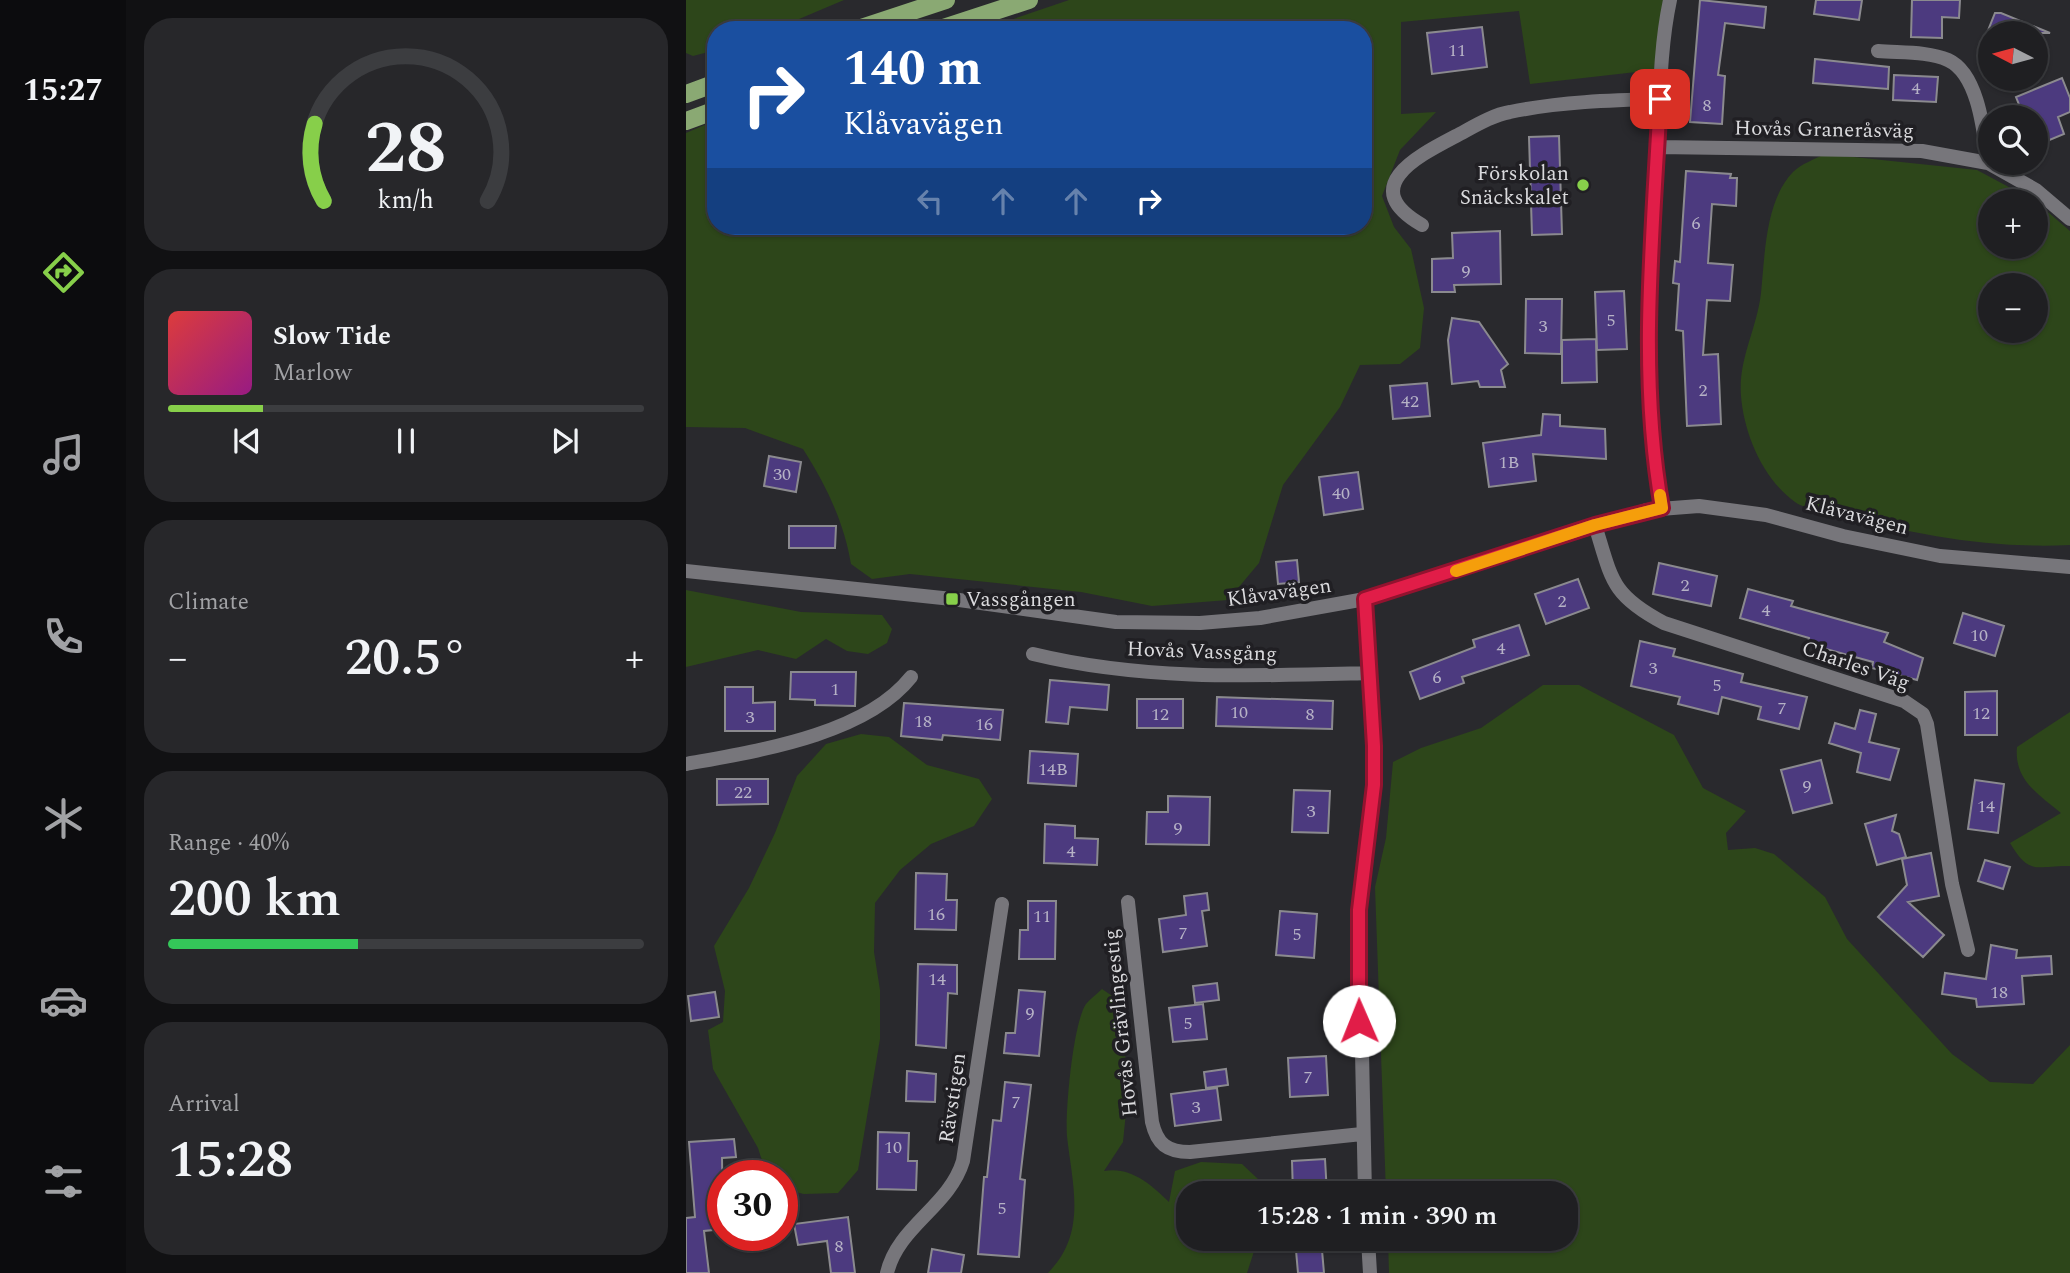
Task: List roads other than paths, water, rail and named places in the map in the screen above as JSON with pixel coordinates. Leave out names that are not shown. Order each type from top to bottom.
[{"type":"main road","points":[[882,21],[946,0]]},
{"type":"main road","points":[[964,21],[1028,0]]},
{"type":"main road","points":[[686,94],[707,86]]},
{"type":"main road","points":[[686,121],[707,113]]},
{"type":"street","points":[[1662,508],[1656,476],[1651,385],[1651,272],[1660,99],[1670,0]]},
{"type":"street","points":[[1878,51],[1938,57],[1958,66],[1966,75],[1978,110]]},
{"type":"street","points":[[1422,225],[1399,210],[1394,198],[1396,180],[1406,164],[1429,150],[1507,112],[1660,99]]},
{"type":"street","name":"Hovås Graneråsväg","points":[[1658,147],[1762,151],[1888,148],[1978,161]]},
{"type":"street","name":"Hovås Graneråsväg","points":[[2009,175],[2036,190],[2070,219]]},
{"type":"street","name":"Klåvavägen","points":[[686,571],[966,601],[1116,622],[1159,624],[1260,618],[1365,599],[1595,525],[1662,508],[1699,506],[1740,510],[1900,549],[1981,561],[2070,567]]},
{"type":"street","name":"Charles Väg","points":[[1595,525],[1618,589],[1632,606],[1664,623],[1904,701],[1923,714],[1927,724],[1957,912],[1968,950]]},
{"type":"street","points":[[1364,1181],[1359,910],[1374,785],[1371,673],[1365,599]]},
{"type":"street","name":"Hovås Vassgång","points":[[1033,654],[1087,667],[1160,674],[1371,673]]},
{"type":"street","points":[[686,764],[740,754],[848,723],[880,708],[911,677]]},
{"type":"street","name":"Hovås Grävlingestig","points":[[1128,902],[1152,1122],[1155,1136],[1163,1146],[1176,1152],[1190,1152],[1362,1134]]},
{"type":"street","name":"Rävstigen","points":[[887,1273],[902,1240],[946,1195],[961,1170],[1002,904]]},
{"type":"street","points":[[1369,1251],[1370,1273]]},
{"type":"place","name":"Förskolan Snäckskalet","points":[[1583,185]]},
{"type":"place","name":"Vassgången","points":[[952,599]]}]
